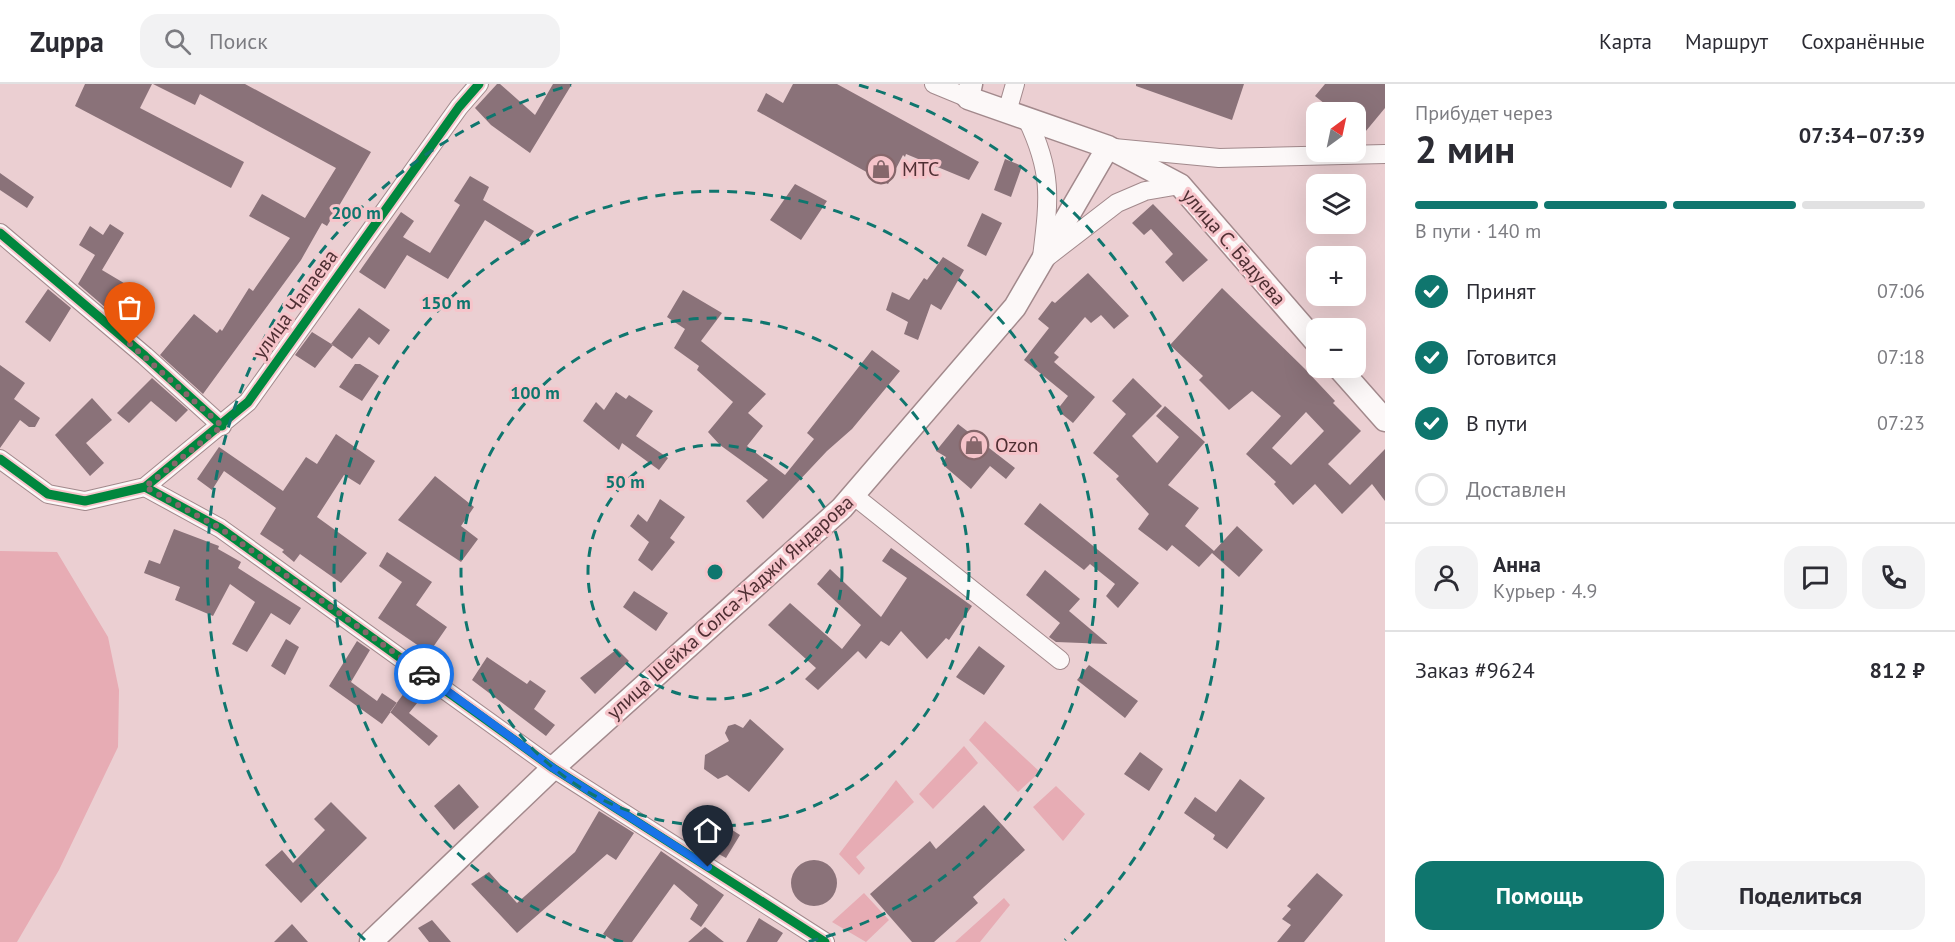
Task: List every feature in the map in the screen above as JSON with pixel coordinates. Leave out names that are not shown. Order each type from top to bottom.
[{"type":"main road","name":"улица С. Бадуева","points":[[969,91],[1017,116],[1108,147],[1180,185],[1306,330]]},
{"type":"main road","name":"улица Шейха Солса-Хаджи Яндарова","points":[[371,942],[553,768],[842,508],[1015,307],[1108,147]]},
{"type":"main road","points":[[1348,378],[1385,420]]},
{"type":"street","name":"улица Чапаева","points":[[145,487],[222,426],[248,402],[459,107],[478,84]]},
{"type":"street","points":[[934,84],[969,91]]},
{"type":"street","points":[[1015,84],[1017,116],[1046,166],[1047,203],[1041,262]]},
{"type":"street","points":[[1108,147],[1219,158],[1383,152]]},
{"type":"street","points":[[1041,262],[1118,203],[1145,191],[1180,185]]},
{"type":"street","points":[[0,233],[145,356],[222,426]]},
{"type":"street","points":[[1,462],[48,495],[85,501],[145,487],[220,528],[553,768],[825,942]]},
{"type":"street","points":[[853,495],[1060,660]]},
{"type":"shaded area","points":[[0,551],[57,552],[108,637],[119,690],[118,747],[59,870],[17,942],[0,942]]},
{"type":"shaded area","points":[[985,721],[1040,772],[1018,792],[969,740]]},
{"type":"shaded area","points":[[964,746],[978,763],[933,809],[919,794]]},
{"type":"shaded area","points":[[896,780],[914,802],[856,857],[865,868],[859,875],[839,854]]},
{"type":"shaded area","points":[[1056,786],[1085,814],[1063,841],[1033,807]]},
{"type":"shaded area","points":[[864,893],[889,920],[866,942],[832,922]]},
{"type":"shaded area","points":[[1004,898],[1010,905],[980,942],[955,942]]},
{"type":"building","points":[[85,84],[152,84],[140,108],[244,162],[231,188],[75,106]]},
{"type":"building","points":[[153,84],[245,84],[371,152],[327,226],[322,223],[301,260],[203,394],[160,355],[194,314],[217,333],[220,329],[222,331],[249,288],[253,291],[290,238],[249,216],[262,194],[305,218],[336,168],[200,94],[195,105]]},
{"type":"building","points":[[497,84],[500,84],[535,115],[553,84],[572,84],[530,153],[491,125],[475,108]]},
{"type":"building","points":[[793,84],[837,84],[979,162],[969,180],[906,154],[905,157],[903,155],[888,184],[757,111],[766,93],[783,103]]},
{"type":"building","points":[[1136,84],[1244,84],[1232,120],[1136,86]]},
{"type":"building","points":[[1325,84],[1385,84],[1385,108],[1366,131],[1366,102],[1322,102],[1315,96]]},
{"type":"building","points":[[1005,159],[1022,166],[1011,197],[994,190]]},
{"type":"building","points":[[0,173],[34,197],[27,208],[0,190]]},
{"type":"building","points":[[470,176],[489,187],[483,200],[534,231],[525,245],[485,220],[448,279],[407,255],[385,289],[359,272],[401,212],[414,221],[403,237],[430,253],[460,205],[454,201]]},
{"type":"building","points":[[795,184],[827,201],[801,240],[770,220]]},
{"type":"building","points":[[1153,204],[1208,260],[1183,282],[1165,262],[1173,254],[1151,229],[1144,235],[1132,223]]},
{"type":"building","points":[[982,213],[1002,223],[986,256],[967,246]]},
{"type":"building","points":[[110,224],[124,233],[102,270],[139,292],[121,321],[78,284],[95,255],[79,245],[90,226],[103,235]]},
{"type":"building","points":[[943,257],[964,270],[941,310],[931,304],[918,340],[904,334],[908,322],[886,310],[892,292],[909,300],[924,278],[927,280]]},
{"type":"building","points":[[1088,273],[1129,316],[1114,329],[1101,315],[1091,323],[1085,317],[1054,353],[1059,357],[1054,362],[1095,397],[1073,423],[1057,410],[1068,396],[1024,360],[1049,328],[1038,319],[1052,301],[1055,303]]},
{"type":"building","points":[[1222,288],[1304,368],[1306,378],[1313,378],[1335,401],[1333,403],[1361,431],[1328,464],[1350,485],[1385,449],[1385,501],[1372,484],[1342,514],[1315,484],[1293,505],[1274,484],[1276,482],[1246,454],[1281,416],[1252,391],[1229,410],[1199,380],[1203,376],[1170,345]],"holes":[[[1306,412],[1324,431],[1291,465],[1272,448]]]},
{"type":"building","points":[[48,289],[71,308],[50,342],[25,322]]},
{"type":"building","points":[[683,290],[722,313],[701,341],[766,394],[748,413],[763,426],[747,446],[785,475],[814,439],[807,433],[872,350],[900,371],[852,429],[827,451],[763,519],[746,501],[768,480],[720,445],[708,432],[733,402],[697,370],[699,366],[674,348],[685,329],[667,317]]},
{"type":"building","points":[[359,308],[390,330],[379,345],[369,337],[352,359],[331,344]]},
{"type":"building","points":[[312,332],[333,345],[315,368],[295,355]]},
{"type":"building","points":[[355,364],[360,364],[379,376],[362,401],[339,387]]},
{"type":"building","points":[[0,365],[25,383],[14,399],[40,418],[35,427],[29,427],[20,420],[0,448]]},
{"type":"building","points":[[152,378],[188,410],[176,422],[151,401],[129,423],[117,413]]},
{"type":"building","points":[[1133,378],[1162,406],[1132,436],[1157,463],[1179,437],[1156,416],[1165,406],[1205,442],[1168,485],[1199,508],[1185,526],[1214,551],[1237,526],[1263,550],[1239,577],[1212,553],[1199,567],[1172,545],[1167,551],[1138,529],[1149,514],[1116,479],[1119,476],[1093,453],[1126,414],[1112,401]]},
{"type":"building","points":[[616,392],[626,399],[629,395],[653,411],[636,436],[668,458],[659,470],[622,443],[619,450],[583,421],[596,402],[604,410]]},
{"type":"building","points":[[92,398],[112,420],[86,443],[104,463],[90,476],[55,435]]},
{"type":"building","points":[[958,424],[1015,468],[1006,479],[990,466],[971,489],[942,464],[946,457],[936,451]]},
{"type":"building","points":[[336,434],[375,461],[360,485],[344,475],[317,517],[367,553],[341,583],[300,554],[294,562],[282,552],[284,550],[260,534],[276,508],[224,471],[212,490],[197,479],[219,447],[283,491],[306,457],[317,464]]},
{"type":"building","points":[[435,476],[474,507],[461,526],[478,539],[461,562],[398,520]]},
{"type":"building","points":[[660,499],[685,517],[670,538],[675,542],[652,571],[638,560],[649,542],[630,526],[638,514],[647,522]]},
{"type":"building","points":[[1040,503],[1139,583],[1118,608],[1106,596],[1115,584],[1090,564],[1084,570],[1024,524]]},
{"type":"building","points":[[174,529],[219,546],[218,549],[241,562],[238,568],[301,608],[290,625],[271,613],[247,652],[232,644],[255,602],[230,584],[213,616],[175,600],[180,587],[144,573],[149,560],[160,564]]},
{"type":"building","points":[[891,548],[972,606],[949,640],[946,638],[927,659],[901,631],[889,646],[881,641],[866,659],[858,651],[818,690],[805,679],[816,668],[768,625],[790,603],[842,649],[861,625],[817,584],[830,569],[881,617],[907,578],[882,561]]},
{"type":"building","points":[[387,552],[432,582],[416,605],[447,627],[429,653],[378,618],[402,582],[379,566]]},
{"type":"building","points":[[1045,570],[1080,599],[1069,611],[1108,644],[1056,642],[1049,637],[1060,623],[1026,595]]},
{"type":"building","points":[[634,591],[668,613],[656,631],[623,607]]},
{"type":"building","points":[[286,639],[299,647],[285,675],[271,666]]},
{"type":"building","points":[[357,641],[370,650],[351,682],[377,701],[382,693],[397,703],[382,724],[329,686]]},
{"type":"building","points":[[979,646],[1005,666],[984,695],[956,677]]},
{"type":"building","points":[[617,649],[629,661],[595,694],[580,678]]},
{"type":"building","points":[[487,657],[527,684],[530,680],[546,691],[534,709],[555,725],[546,736],[472,680]]},
{"type":"building","points":[[1089,665],[1138,701],[1125,718],[1077,680]]},
{"type":"building","points":[[413,681],[427,691],[409,713],[438,736],[429,746],[390,712]]},
{"type":"building","points":[[750,719],[784,749],[749,792],[727,775],[718,779],[704,769],[705,755],[729,741],[725,733],[728,726],[735,724],[743,728]]},
{"type":"building","points":[[1140,752],[1163,769],[1149,791],[1124,774]]},
{"type":"building","points":[[1240,779],[1265,798],[1227,849],[1213,839],[1215,835],[1184,813],[1195,797],[1216,812]]},
{"type":"building","points":[[459,784],[479,807],[454,830],[434,806]]},
{"type":"building","points":[[331,802],[367,838],[301,903],[265,865],[282,850],[293,863],[325,830],[314,819]]},
{"type":"building","points":[[984,805],[1025,850],[973,897],[978,903],[934,942],[912,942],[870,894],[930,841],[936,849]]},
{"type":"building","points":[[599,811],[634,833],[616,860],[607,854],[517,933],[471,884],[489,872],[517,903],[575,852]]},
{"type":"building","points":[[712,817],[740,835],[726,858],[697,842]]},
{"type":"building","points":[[661,851],[724,895],[701,927],[690,919],[698,905],[674,884],[632,942],[615,942],[603,934]]},
{"type":"building","points":[[814,860],[830,867],[837,883],[830,899],[814,906],[798,899],[791,883],[798,867]]},
{"type":"building","points":[[1317,873],[1343,895],[1304,942],[1277,942],[1291,925],[1282,919],[1291,909],[1287,906]]},
{"type":"building","points":[[759,918],[783,933],[777,942],[746,942]]},
{"type":"building","points":[[432,920],[451,942],[429,942],[418,928]]},
{"type":"building","points":[[292,924],[308,942],[274,942]]},
{"type":"building","points":[[705,927],[724,942],[688,942]]},
{"type":"cycle path","points":[[0,459],[48,494],[85,501],[145,487],[248,402],[459,107],[479,84]]},
{"type":"cycle path","points":[[0,233],[145,356],[222,426]]},
{"type":"cycle path","points":[[145,487],[220,528],[553,768],[825,942]]},
{"type":"way so far","points":[[130,344],[222,426],[145,487],[220,528],[424,674]]},
{"type":"place","name":"МТС","points":[[881,169]]},
{"type":"place","name":"Ozon","points":[[974,445]]},
{"type":"route","points":[[424,674],[553,768],[708,867]]}]
